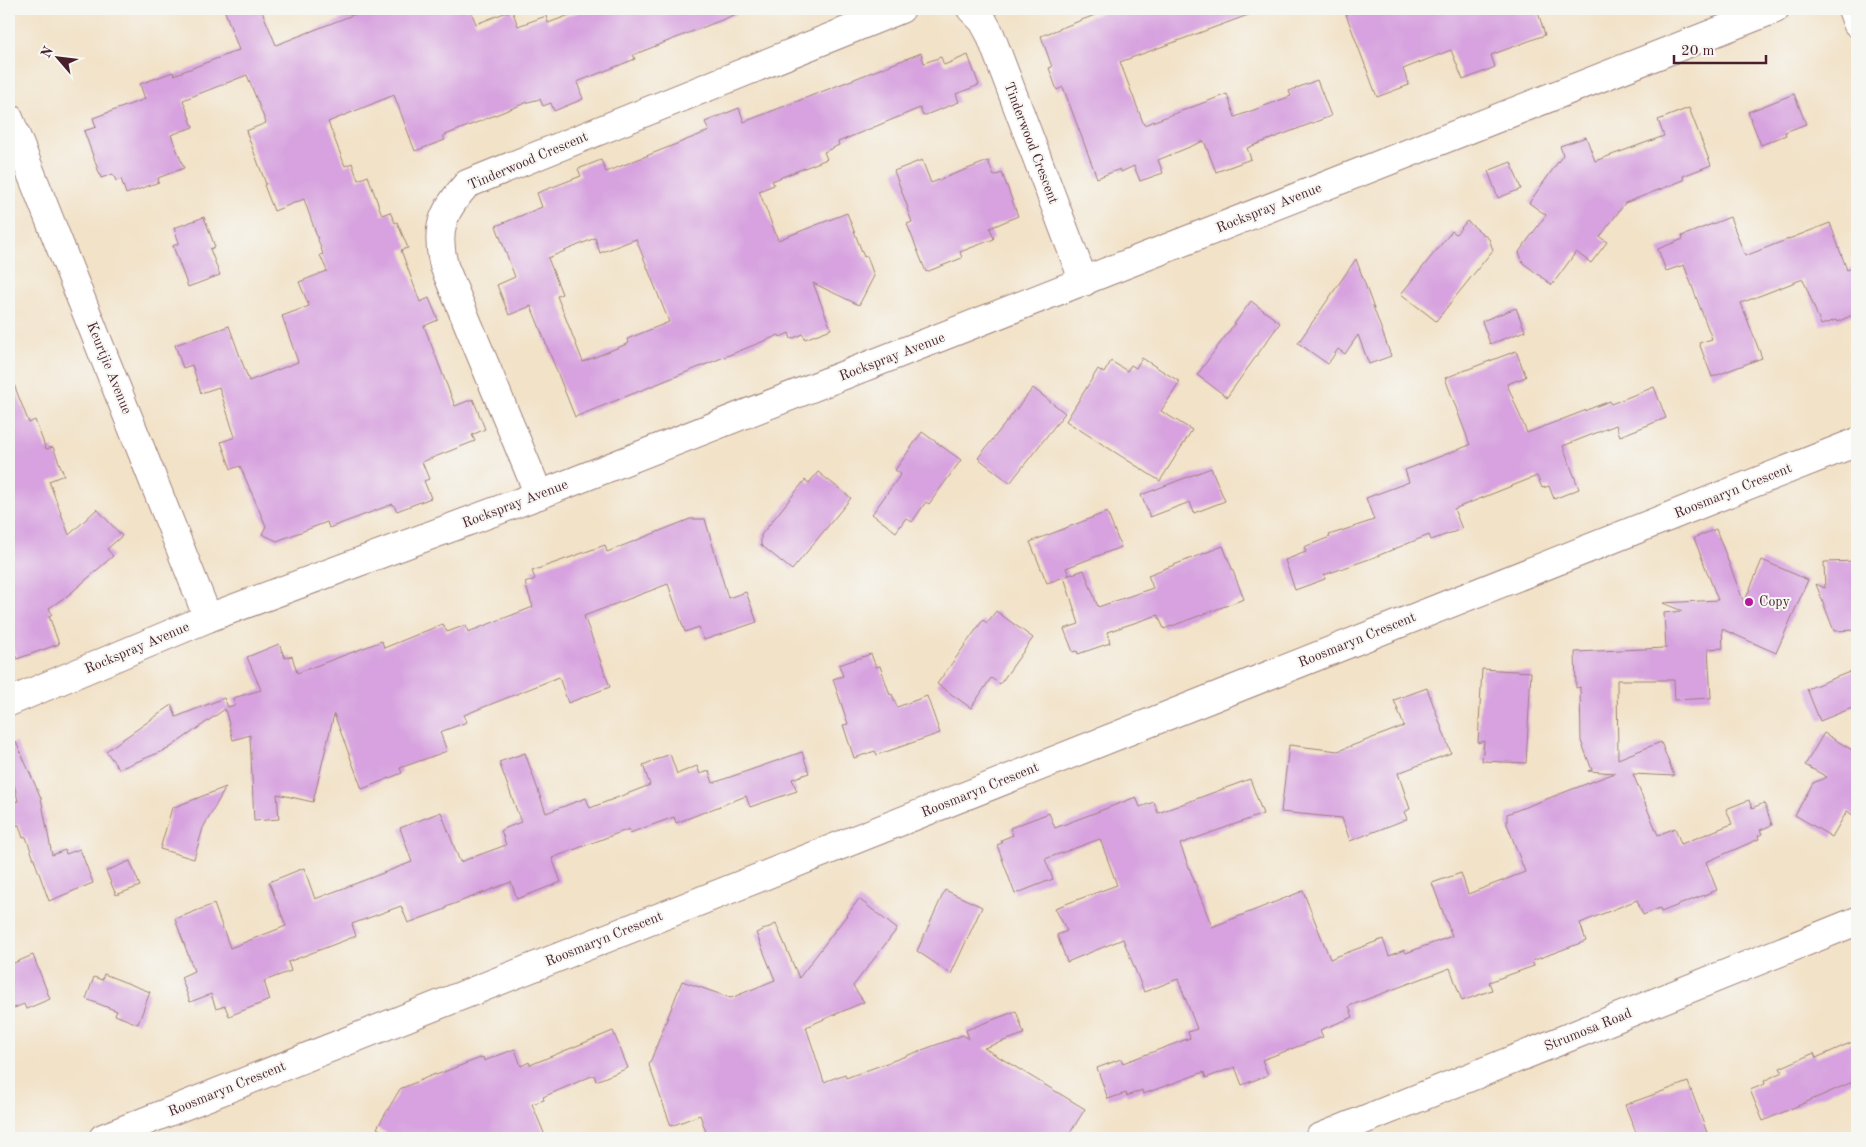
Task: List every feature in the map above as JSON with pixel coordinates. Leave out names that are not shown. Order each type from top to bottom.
[{"type":"street","name":"Tinderwood Crescent","points":[[540,495],[444,266],[439,245],[441,227],[446,212],[454,198],[467,184],[901,9]]},
{"type":"street","name":"Tinderwood Crescent","points":[[971,9],[983,21],[990,34],[1084,282]]},
{"type":"street","name":"Rockspray Avenue","points":[[9,702],[208,618],[540,495],[1775,9]]},
{"type":"street","points":[[1852,9],[1857,22]]},
{"type":"street","name":"Keurtjie Avenue","points":[[9,118],[208,618]]},
{"type":"street","name":"Roosmaryn Crescent","points":[[103,1138],[1857,442]]},
{"type":"street","name":"Strumosa Road","points":[[1319,1138],[1857,921]]},
{"type":"building","points":[[224,9],[261,9],[276,45],[368,9],[470,9],[476,24],[512,10],[518,26],[546,16],[548,23],[586,9],[747,9],[633,55],[635,59],[577,82],[583,99],[554,111],[551,103],[543,106],[540,99],[528,102],[443,136],[445,140],[415,151],[394,95],[328,122],[345,166],[352,163],[358,180],[368,176],[382,215],[390,212],[395,223],[397,222],[408,248],[401,250],[420,302],[429,298],[438,320],[424,326],[455,406],[473,399],[485,429],[472,435],[475,441],[422,462],[429,479],[424,481],[431,498],[397,511],[393,504],[329,528],[327,522],[277,541],[262,534],[266,526],[240,466],[231,469],[221,442],[235,437],[219,387],[201,393],[192,365],[183,368],[175,345],[229,326],[249,381],[298,362],[282,316],[309,306],[299,282],[327,271],[320,255],[323,254],[304,199],[274,211],[246,131],[266,123],[247,75],[183,100],[193,127],[171,135],[184,168],[158,178],[159,182],[126,194],[121,179],[116,181],[113,174],[101,178],[84,131],[96,127],[93,118],[145,99],[140,84],[173,72],[174,75],[239,50]]},
{"type":"building","points":[[1110,9],[1258,9],[1259,11],[1120,62],[1144,125],[1227,94],[1235,117],[1291,96],[1289,91],[1317,80],[1331,116],[1247,148],[1251,159],[1216,172],[1204,141],[1158,160],[1163,173],[1140,181],[1134,166],[1121,172],[1120,169],[1097,178],[1063,87],[1057,90],[1049,68],[1052,67],[1041,36]]},
{"type":"building","points":[[1344,9],[1537,9],[1545,35],[1491,55],[1495,67],[1463,80],[1451,50],[1403,69],[1409,85],[1377,97]]},
{"type":"building","points":[[921,53],[924,63],[941,57],[944,65],[968,55],[979,85],[956,94],[959,102],[923,116],[920,108],[838,142],[839,145],[824,152],[827,159],[772,181],[774,185],[759,191],[778,240],[847,213],[864,257],[867,256],[874,276],[859,305],[813,283],[831,329],[805,339],[803,334],[791,339],[789,333],[780,337],[779,335],[575,417],[531,306],[509,315],[497,285],[515,277],[496,226],[542,207],[537,193],[581,176],[578,169],[601,160],[606,172],[709,131],[705,122],[739,108],[744,122]],"holes":[[[595,238],[600,253],[636,239],[669,322],[627,339],[629,343],[583,362],[557,296],[562,294],[548,258]]]},
{"type":"building","points":[[1794,94],[1806,124],[1785,132],[1786,135],[1761,145],[1748,112]]},
{"type":"building","points":[[1689,108],[1711,165],[1683,176],[1684,180],[1625,203],[1600,237],[1607,242],[1591,263],[1576,252],[1552,285],[1523,263],[1519,252],[1546,215],[1529,203],[1563,155],[1560,146],[1586,137],[1595,161],[1664,136],[1658,120]]},
{"type":"building","points":[[922,160],[931,183],[988,161],[994,176],[1002,173],[1018,216],[990,228],[994,239],[960,252],[962,258],[926,272],[907,224],[912,222],[894,171]]},
{"type":"building","points":[[1511,162],[1521,189],[1498,198],[1488,171]]},
{"type":"building","points":[[204,217],[215,247],[210,249],[220,275],[188,287],[173,246],[179,243],[174,228]]},
{"type":"building","points":[[1730,217],[1745,256],[1830,223],[1847,270],[1857,266],[1857,313],[1837,322],[1836,320],[1821,325],[1803,279],[1741,303],[1762,358],[1712,377],[1699,343],[1712,339],[1684,265],[1666,271],[1658,249],[1683,239],[1682,236]]},
{"type":"building","points":[[1467,221],[1489,239],[1493,250],[1436,321],[1401,294],[1452,231],[1456,234]]},
{"type":"building","points":[[1356,259],[1391,356],[1369,364],[1358,335],[1345,354],[1338,349],[1328,364],[1298,343]]},
{"type":"building","points":[[1251,301],[1280,323],[1227,397],[1197,375]]},
{"type":"building","points":[[1516,308],[1525,331],[1490,344],[1482,321]]},
{"type":"building","points":[[1516,351],[1526,377],[1507,384],[1527,433],[1610,401],[1611,404],[1654,387],[1666,418],[1620,436],[1616,425],[1563,446],[1579,489],[1554,499],[1549,486],[1542,488],[1537,476],[1454,509],[1462,529],[1431,540],[1429,535],[1324,575],[1325,579],[1295,590],[1285,560],[1306,552],[1304,547],[1330,537],[1329,535],[1374,520],[1366,498],[1409,482],[1405,470],[1470,445],[1445,378]]},
{"type":"building","points":[[1142,358],[1180,382],[1161,411],[1192,430],[1160,481],[1066,421],[1098,369],[1104,373],[1111,361],[1127,371],[1131,365],[1136,368]]},
{"type":"building","points":[[9,377],[11,377],[29,423],[35,420],[46,449],[53,447],[64,475],[49,481],[69,535],[97,509],[122,536],[107,549],[113,556],[71,593],[49,608],[52,614],[49,616],[59,644],[17,659],[9,637]]},
{"type":"building","points":[[1033,388],[1065,413],[1010,483],[978,458]]},
{"type":"building","points":[[922,432],[961,460],[929,504],[926,502],[912,522],[906,518],[896,532],[872,514],[901,474],[895,470]]},
{"type":"building","points":[[1211,468],[1225,501],[1194,513],[1190,502],[1150,517],[1141,495]]},
{"type":"building","points":[[818,472],[851,498],[792,570],[761,545],[761,535],[805,480],[809,483]]},
{"type":"building","points":[[1107,512],[1121,547],[1066,568],[1069,575],[1084,570],[1098,607],[1153,588],[1148,575],[1223,546],[1244,599],[1164,629],[1158,615],[1107,632],[1110,643],[1078,654],[1077,651],[1073,652],[1064,629],[1079,624],[1064,577],[1047,583],[1030,542]]},
{"type":"building","points":[[690,519],[705,519],[728,598],[746,592],[757,622],[704,640],[699,627],[685,632],[668,584],[584,616],[610,687],[568,703],[559,677],[464,715],[467,722],[440,732],[447,751],[400,768],[402,773],[362,789],[334,714],[313,802],[277,794],[279,819],[254,821],[250,735],[233,740],[225,709],[168,749],[119,769],[106,751],[172,705],[176,717],[224,698],[228,707],[235,705],[233,698],[261,690],[247,657],[279,644],[285,658],[292,656],[297,673],[382,641],[384,648],[443,624],[447,632],[466,625],[468,632],[533,607],[525,583],[535,579],[532,571],[605,545],[607,552]]},
{"type":"building","points":[[1716,529],[1744,603],[1762,560],[1808,580],[1776,653],[1722,629],[1723,648],[1708,649],[1711,698],[1675,700],[1674,680],[1617,680],[1618,759],[1661,742],[1674,776],[1633,774],[1658,835],[1675,828],[1681,844],[1732,824],[1726,809],[1749,800],[1752,808],[1764,803],[1772,825],[1760,830],[1762,834],[1758,836],[1759,839],[1706,862],[1717,890],[1661,912],[1660,908],[1643,915],[1637,900],[1580,923],[1586,941],[1532,961],[1534,966],[1489,982],[1492,990],[1462,1001],[1450,968],[1349,1006],[1353,1017],[1320,1030],[1323,1037],[1262,1060],[1268,1075],[1242,1085],[1235,1067],[1206,1078],[1204,1072],[1143,1094],[1142,1090],[1127,1096],[1126,1093],[1108,1099],[1097,1068],[1121,1059],[1123,1063],[1190,1038],[1188,1032],[1197,1029],[1178,979],[1144,992],[1123,939],[1067,962],[1057,935],[1067,931],[1055,908],[1117,885],[1100,839],[1045,859],[1053,879],[1015,894],[997,845],[1002,843],[1001,840],[1013,835],[1010,828],[1049,813],[1055,828],[1136,797],[1140,807],[1154,802],[1158,813],[1250,779],[1263,814],[1180,844],[1212,927],[1303,891],[1330,959],[1383,939],[1389,956],[1404,950],[1406,953],[1452,936],[1432,883],[1461,873],[1468,894],[1525,872],[1507,824],[1507,814],[1615,773],[1588,771],[1592,770],[1581,741],[1580,687],[1576,688],[1575,652],[1666,648],[1664,613],[1682,611],[1663,603],[1718,600],[1694,538]]},
{"type":"building","points":[[1857,561],[1857,630],[1834,631],[1816,584],[1825,588],[1824,562]]},
{"type":"building","points":[[996,611],[1033,638],[1000,684],[991,678],[971,708],[937,684],[983,620],[987,623]]},
{"type":"building","points":[[871,654],[876,667],[880,666],[890,695],[892,694],[897,707],[927,696],[940,733],[877,755],[875,751],[854,758],[843,725],[848,724],[833,679],[843,676],[839,665]]},
{"type":"building","points":[[1482,669],[1531,672],[1526,763],[1482,761],[1484,741],[1478,743]]},
{"type":"building","points":[[1857,669],[1857,706],[1820,721],[1807,689]]},
{"type":"building","points":[[1427,688],[1451,753],[1398,773],[1410,809],[1404,812],[1407,819],[1350,841],[1342,818],[1281,812],[1289,745],[1338,751],[1404,726],[1394,700]]},
{"type":"building","points":[[1824,733],[1857,753],[1857,818],[1847,811],[1832,837],[1795,815],[1813,783],[1827,777],[1805,765]]},
{"type":"building","points":[[16,742],[41,798],[52,855],[65,850],[66,854],[80,849],[93,883],[49,901],[26,837],[23,838],[19,825],[9,827],[9,803],[18,801],[9,764],[9,745]]},
{"type":"building","points":[[802,752],[809,773],[792,779],[797,791],[750,807],[746,796],[676,823],[674,817],[630,833],[629,829],[552,858],[561,882],[517,899],[511,882],[408,923],[401,906],[352,924],[356,936],[288,962],[291,971],[264,981],[270,1000],[229,1016],[225,1006],[216,1009],[211,994],[190,1002],[181,977],[194,971],[175,919],[214,904],[230,948],[286,926],[269,882],[304,868],[315,899],[412,862],[400,828],[441,812],[460,862],[506,845],[501,830],[521,822],[499,762],[525,753],[546,813],[586,798],[590,808],[650,785],[643,765],[670,754],[677,774],[697,766],[700,774],[709,771],[713,783]]},
{"type":"building","points":[[226,787],[203,828],[194,859],[160,849],[172,808]]},
{"type":"building","points":[[130,861],[140,886],[116,895],[106,871]]},
{"type":"building","points":[[945,890],[982,907],[951,974],[917,951]]},
{"type":"building","points":[[859,899],[897,929],[853,986],[864,1002],[806,1027],[824,1082],[845,1074],[846,1078],[963,1035],[969,1039],[966,1030],[1016,1011],[1024,1034],[984,1048],[1085,1109],[1067,1138],[708,1138],[700,1115],[671,1126],[649,1065],[682,981],[731,998],[775,980],[756,933],[776,924],[799,978]]},
{"type":"building","points":[[33,955],[50,999],[26,1009],[24,1004],[9,1010],[9,965]]},
{"type":"building","points":[[104,974],[150,992],[138,1024],[115,1015],[117,1011],[86,999],[94,977],[102,980]]},
{"type":"building","points":[[613,1031],[628,1068],[596,1081],[594,1075],[543,1097],[544,1100],[532,1104],[546,1138],[395,1138],[377,1128],[400,1089],[435,1074],[483,1057],[484,1061],[515,1049],[521,1066],[529,1062],[530,1065]]},
{"type":"building","points":[[1857,1040],[1857,1080],[1763,1121],[1750,1090],[1765,1084],[1764,1081],[1782,1072],[1780,1068],[1814,1053],[1816,1058]]},
{"type":"building","points":[[1688,1082],[1709,1138],[1638,1138],[1625,1105]]},
{"type":"place","name":"Copy","points":[[1749,602]]}]
